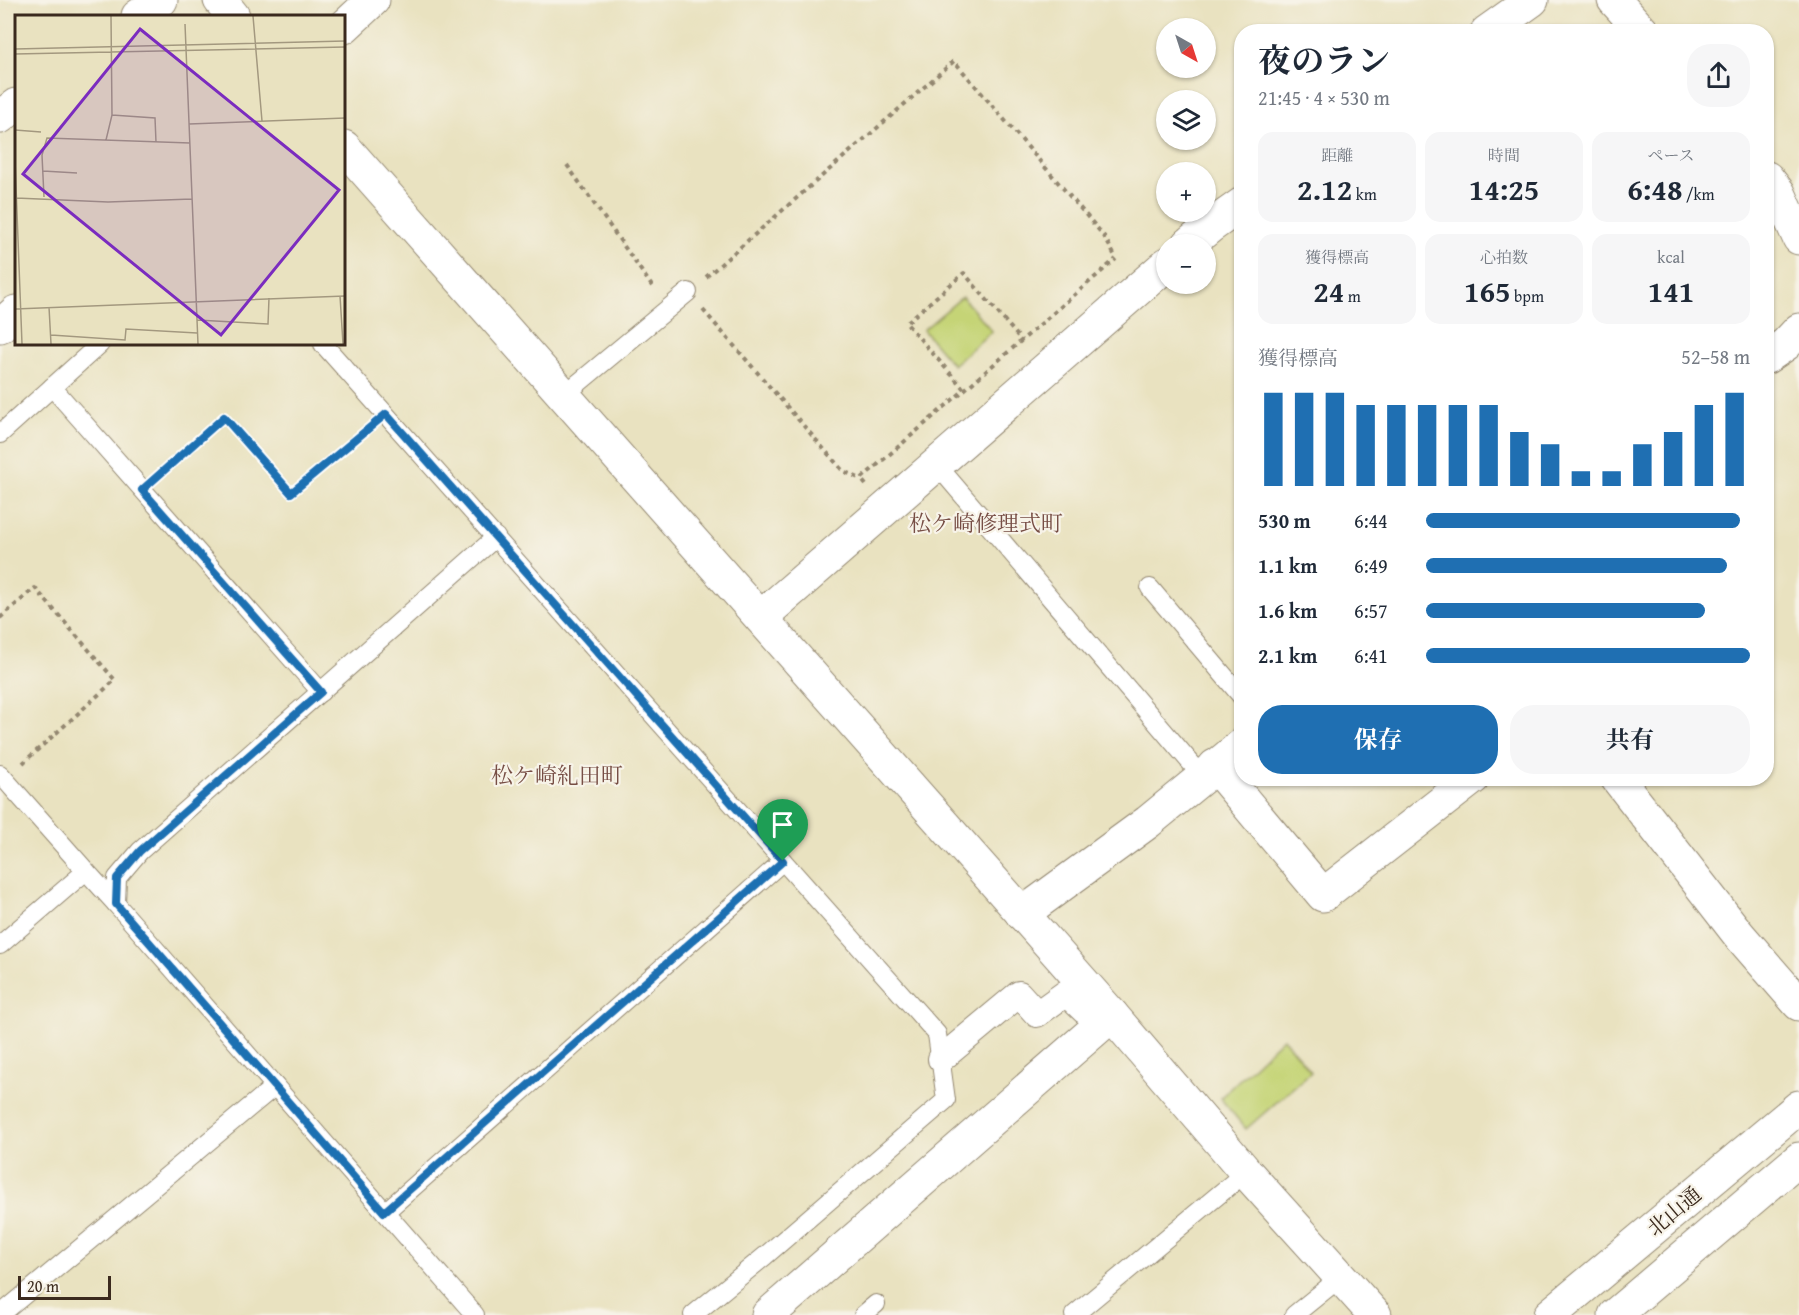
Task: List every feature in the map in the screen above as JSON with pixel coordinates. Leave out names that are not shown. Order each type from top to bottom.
[{"type":"street","points":[[139,15],[161,0]]},
{"type":"street","points":[[220,0],[232,15]]},
{"type":"street","points":[[345,26],[374,0]]},
{"type":"street","points":[[1498,24],[1532,0]]},
{"type":"street","points":[[1614,0],[1636,24]]},
{"type":"street","points":[[0,117],[15,106]]},
{"type":"street","points":[[345,148],[1106,1009],[1246,1172],[1375,1315]]},
{"type":"street","points":[[1774,187],[1799,238]]},
{"type":"street","points":[[1201,234],[1234,210]]},
{"type":"street","points":[[761,617],[1156,274]]},
{"type":"street","points":[[0,326],[15,313]]},
{"type":"street","points":[[1774,352],[1786,344],[1799,330]]},
{"type":"street","points":[[1022,914],[1148,822],[1234,751]]},
{"type":"street","points":[[1208,771],[1323,895],[1463,786]]},
{"type":"street","points":[[1623,786],[1739,935],[1799,1004]]},
{"type":"street","points":[[940,1059],[1019,994],[1037,1014],[1066,993],[1085,1011],[1106,1009]]},
{"type":"street","points":[[768,1315],[1106,1009]]},
{"type":"street","name":"北山通","points":[[1550,1315],[1799,1107]]},
{"type":"street","name":"北山通","points":[[1615,1315],[1799,1159]]},
{"type":"lane","points":[[564,395],[688,292]]},
{"type":"lane","points":[[0,434],[99,345]]},
{"type":"lane","points":[[324,345],[938,1034],[946,1100],[693,1315]]},
{"type":"lane","points":[[52,387],[321,692]]},
{"type":"lane","points":[[936,465],[1208,771]]},
{"type":"lane","points":[[116,904],[117,878],[140,851],[496,537]]},
{"type":"lane","points":[[1150,588],[1234,688]]},
{"type":"lane","points":[[2,777],[475,1315]]},
{"type":"lane","points":[[384,1212],[783,861]]},
{"type":"lane","points":[[0,945],[86,872]]},
{"type":"lane","points":[[0,1315],[275,1086]]},
{"type":"lane","points":[[1074,1315],[1246,1172]]},
{"type":"lane","points":[[1294,1315],[1341,1277]]},
{"type":"path","points":[[861,479],[843,471],[688,292],[954,61],[1104,236],[1116,258]]},
{"type":"path","points":[[567,165],[668,309]]},
{"type":"path","points":[[990,419],[906,323],[964,273],[1047,369]]},
{"type":"path","points":[[142,490],[224,417],[291,493],[386,414]]},
{"type":"path","points":[[0,618],[35,588],[115,680],[2,777]]},
{"type":"green space","points":[[962,297],[992,331],[953,365],[923,330]]},
{"type":"green space","points":[[1283,1038],[1311,1072],[1246,1129],[1220,1098]]},
{"type":"district","name":"松ケ崎修理式町","points":[[986,523]]},
{"type":"district","name":"松ケ崎糺田町","points":[[557,775]]},
{"type":"route","points":[[386,414],[783,861],[384,1212],[116,904],[117,878],[140,851],[321,692],[142,490],[224,417],[291,493],[386,414]]}]
